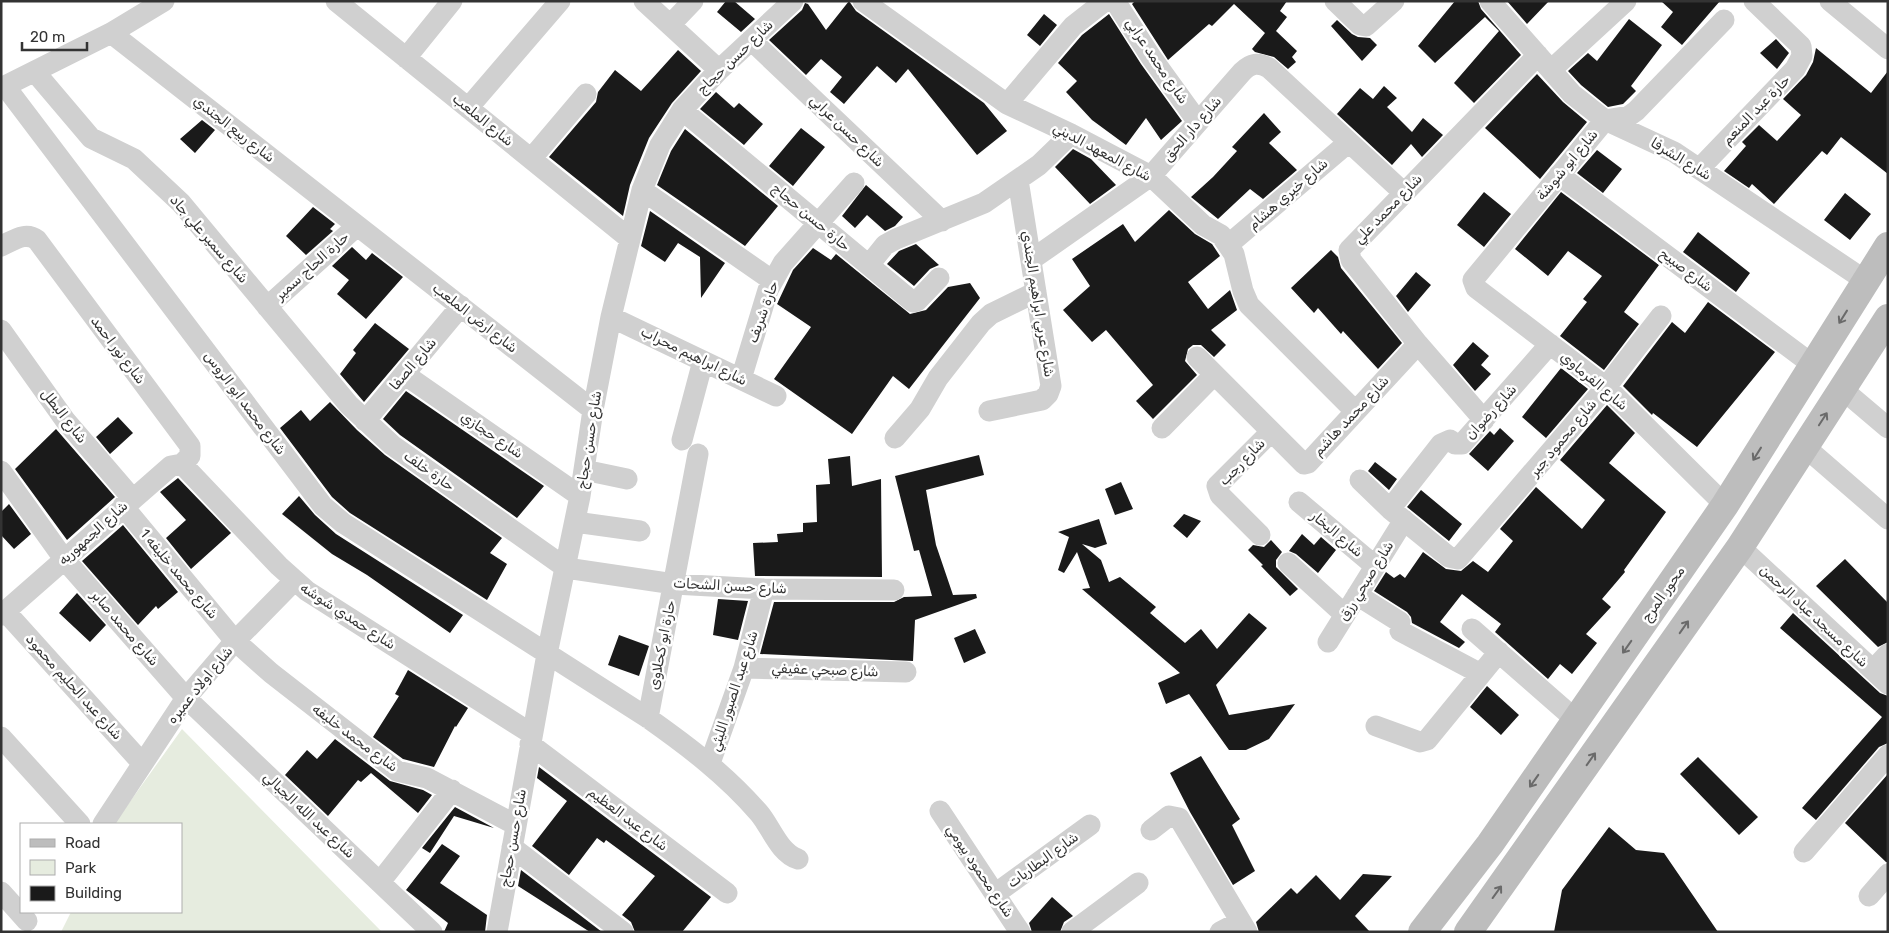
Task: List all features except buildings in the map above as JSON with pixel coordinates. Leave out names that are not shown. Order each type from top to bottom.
[{"type":"main road","name":"محور المرج","points":[[1422,932],[1490,844],[1725,505],[1888,246]]},
{"type":"main road","points":[[1468,932],[1740,548],[1888,318]]},
{"type":"street","points":[[3,87],[111,34],[133,9],[164,1]]},
{"type":"street","name":"شارع الملعب","points":[[336,1],[630,239]]},
{"type":"street","points":[[406,58],[452,1]]},
{"type":"street","points":[[644,1],[719,70]]},
{"type":"street","points":[[670,25],[693,1]]},
{"type":"street","name":"شارع حسن حجاج","points":[[497,932],[547,654],[580,496],[593,410],[611,317],[642,190],[660,145],[682,110],[719,70],[793,1]]},
{"type":"street","name":"شارع المعهد الديني","points":[[863,1],[1007,104],[1071,134],[1151,176],[1203,225],[1222,235],[1234,254],[1243,291],[1249,305],[1355,411]]},
{"type":"street","points":[[1336,1],[1360,25],[1366,26],[1394,1]]},
{"type":"street","name":"شارع الشرفا","points":[[1490,1],[1572,94],[1605,120],[1652,140],[1699,169],[1866,281]]},
{"type":"street","name":"شارع محمد علي","points":[[1484,420],[1418,344],[1351,260],[1349,253],[1351,247],[1404,193],[1545,63],[1626,1]]},
{"type":"street","points":[[1830,1],[1888,49]]},
{"type":"street","points":[[468,108],[556,3]]},
{"type":"street","points":[[1007,104],[1073,26],[1117,3]]},
{"type":"street","name":"شارع محمد عرابي","points":[[1117,3],[1198,122]]},
{"type":"street","name":"حارة عبد المنعم","points":[[1699,169],[1795,69],[1802,56],[1801,46],[1761,3]]},
{"type":"street","name":"شارع ابو شوشة","points":[[1476,288],[1474,277],[1605,120],[1629,116],[1636,111],[1724,20]]},
{"type":"street","name":"شارع ربيع الجندي","points":[[111,34],[357,226]]},
{"type":"street","name":"شارع حسن عرابي","points":[[752,40],[942,221]]},
{"type":"street","name":"شارع دار الحق","points":[[1031,260],[1151,176],[1242,72],[1253,64],[1260,64],[1269,68],[1349,142]]},
{"type":"street","name":"شارع سمير علي جاد","points":[[35,72],[92,138],[134,159],[181,203],[308,356]]},
{"type":"street","name":"شارع محمد ابو الروس","points":[[3,87],[324,506],[343,523],[648,718],[710,763],[736,786],[762,817],[786,852],[798,859]]},
{"type":"street","points":[[531,159],[586,94]]},
{"type":"street","name":"حارة حسن حجاج","points":[[682,110],[912,302],[917,301],[939,278]]},
{"type":"street","points":[[869,265],[885,245],[984,203],[1039,165],[1071,134]]},
{"type":"street","points":[[1349,142],[1404,193]]},
{"type":"street","name":"شارع خيري هشام","points":[[1228,245],[1349,142]]},
{"type":"street","name":"شارع صبيح","points":[[1559,175],[1813,365]]},
{"type":"street","name":"شارع عربي ابراهيم الجندي","points":[[989,411],[1042,400],[1050,390],[1018,180]]},
{"type":"street","name":"حارة شريف","points":[[741,379],[758,319],[773,281],[783,263],[817,222],[854,183]]},
{"type":"street","points":[[642,190],[773,281]]},
{"type":"street","name":"شارع ارض الملعب","points":[[357,226],[593,410]]},
{"type":"street","name":"حارة الحاج سمير","points":[[267,307],[357,226]]},
{"type":"street","name":"شارع نور احمد","points":[[1,246],[21,237],[32,237],[190,446],[190,456],[186,466]]},
{"type":"street","name":"شارع الفرماوي","points":[[1476,288],[1606,387],[1725,505]]},
{"type":"street","points":[[895,438],[920,410],[938,378],[981,323],[997,311],[1036,292]]},
{"type":"street","name":"شارع الصفا","points":[[365,421],[461,306]]},
{"type":"street","name":"شارع محمود جبر","points":[[1397,514],[1449,557],[1455,559],[1461,557],[1606,387],[1661,316]]},
{"type":"street","name":"شارع ابراهيم محراب","points":[[611,317],[776,396]]},
{"type":"street","name":"شارع البطل","points":[[1,330],[65,420],[128,502]]},
{"type":"street","name":"شارع محمد هاشم","points":[[1197,358],[1300,463],[1306,464],[1418,344]]},
{"type":"street","name":"شارع رضوان","points":[[1397,514],[1440,444],[1450,440],[1455,444],[1462,444],[1550,344]]},
{"type":"street","name":"حارة خلف","points":[[308,356],[349,405],[392,445],[566,568]]},
{"type":"street","name":"حارة ابو كحلاوى","points":[[648,718],[674,584],[690,447],[703,361]]},
{"type":"street","name":"شارع حجازي","points":[[404,374],[580,496]]},
{"type":"street","points":[[1162,428],[1214,375]]},
{"type":"street","points":[[1842,389],[1888,428]]},
{"type":"street","name":"شارع رجب","points":[[1260,535],[1220,495],[1217,486],[1270,432]]},
{"type":"street","points":[[1804,447],[1888,519]]},
{"type":"street","name":"شارع الجمهوريه","points":[[3,613],[171,466],[186,466]]},
{"type":"street","name":"شارع حمدي شوشه","points":[[186,466],[294,581],[321,601],[531,739]]},
{"type":"street","points":[[584,470],[627,479]]},
{"type":"street","name":"شارع محمد صابر","points":[[1,471],[8,496],[186,698]]},
{"type":"street","points":[[1360,480],[1397,514]]},
{"type":"street","name":"شارع محمد خليفه 1","points":[[128,502],[235,641]]},
{"type":"street","name":"شارع البخار","points":[[1299,502],[1375,566]]},
{"type":"street","name":"شارع صبحي رزق","points":[[1328,642],[1375,566],[1397,514]]},
{"type":"street","points":[[575,522],[640,532]]},
{"type":"street","name":"شارع مسجد عباد الرحمن","points":[[1740,548],[1881,677]]},
{"type":"street","points":[[1288,563],[1345,615]]},
{"type":"street","name":"شارع حسن الشحات","points":[[566,568],[674,584],[764,589],[894,590]]},
{"type":"street","name":"شارع اولاد عميره","points":[[104,823],[186,698],[235,641],[294,581]]},
{"type":"street","name":"شارع عبد الصبور الليثي","points":[[710,763],[744,668],[764,589]]},
{"type":"street","points":[[1357,595],[1400,626],[1481,674]]},
{"type":"street","name":"شارع عبد الحليم محمود","points":[[3,613],[142,763]]},
{"type":"street","points":[[1472,629],[1576,720]]},
{"type":"street","name":"شارع محمد خليفه","points":[[235,641],[271,673],[390,767],[404,774],[427,778],[516,825]]},
{"type":"street","points":[[1376,726],[1420,742],[1427,740],[1499,652]]},
{"type":"street","points":[[1881,677],[1888,654]]},
{"type":"street","name":"شارع صبحي عفيفي","points":[[744,668],[906,672]]},
{"type":"street","name":"شارع عبد الله الجبالي","points":[[186,698],[432,932]]},
{"type":"street","points":[[1,737],[79,823]]},
{"type":"street","name":"شارع عبد العظيم","points":[[531,739],[727,894]]},
{"type":"street","points":[[1804,852],[1888,755]]},
{"type":"street","points":[[380,882],[452,790]]},
{"type":"street","name":"شارع محمود بيومي","points":[[940,811],[1020,932]]},
{"type":"street","points":[[1151,830],[1169,816],[1179,818],[1243,927],[1220,932]]},
{"type":"street","name":"شارع البطاريات","points":[[995,894],[1090,825]]},
{"type":"street","points":[[512,847],[623,932]]},
{"type":"street","points":[[1072,932],[1138,883]]},
{"type":"street","points":[[1,892],[26,921]]},
{"type":"green space","points":[[182,729],[382,932],[61,932],[70,913],[182,913],[182,823],[115,823]]}]
